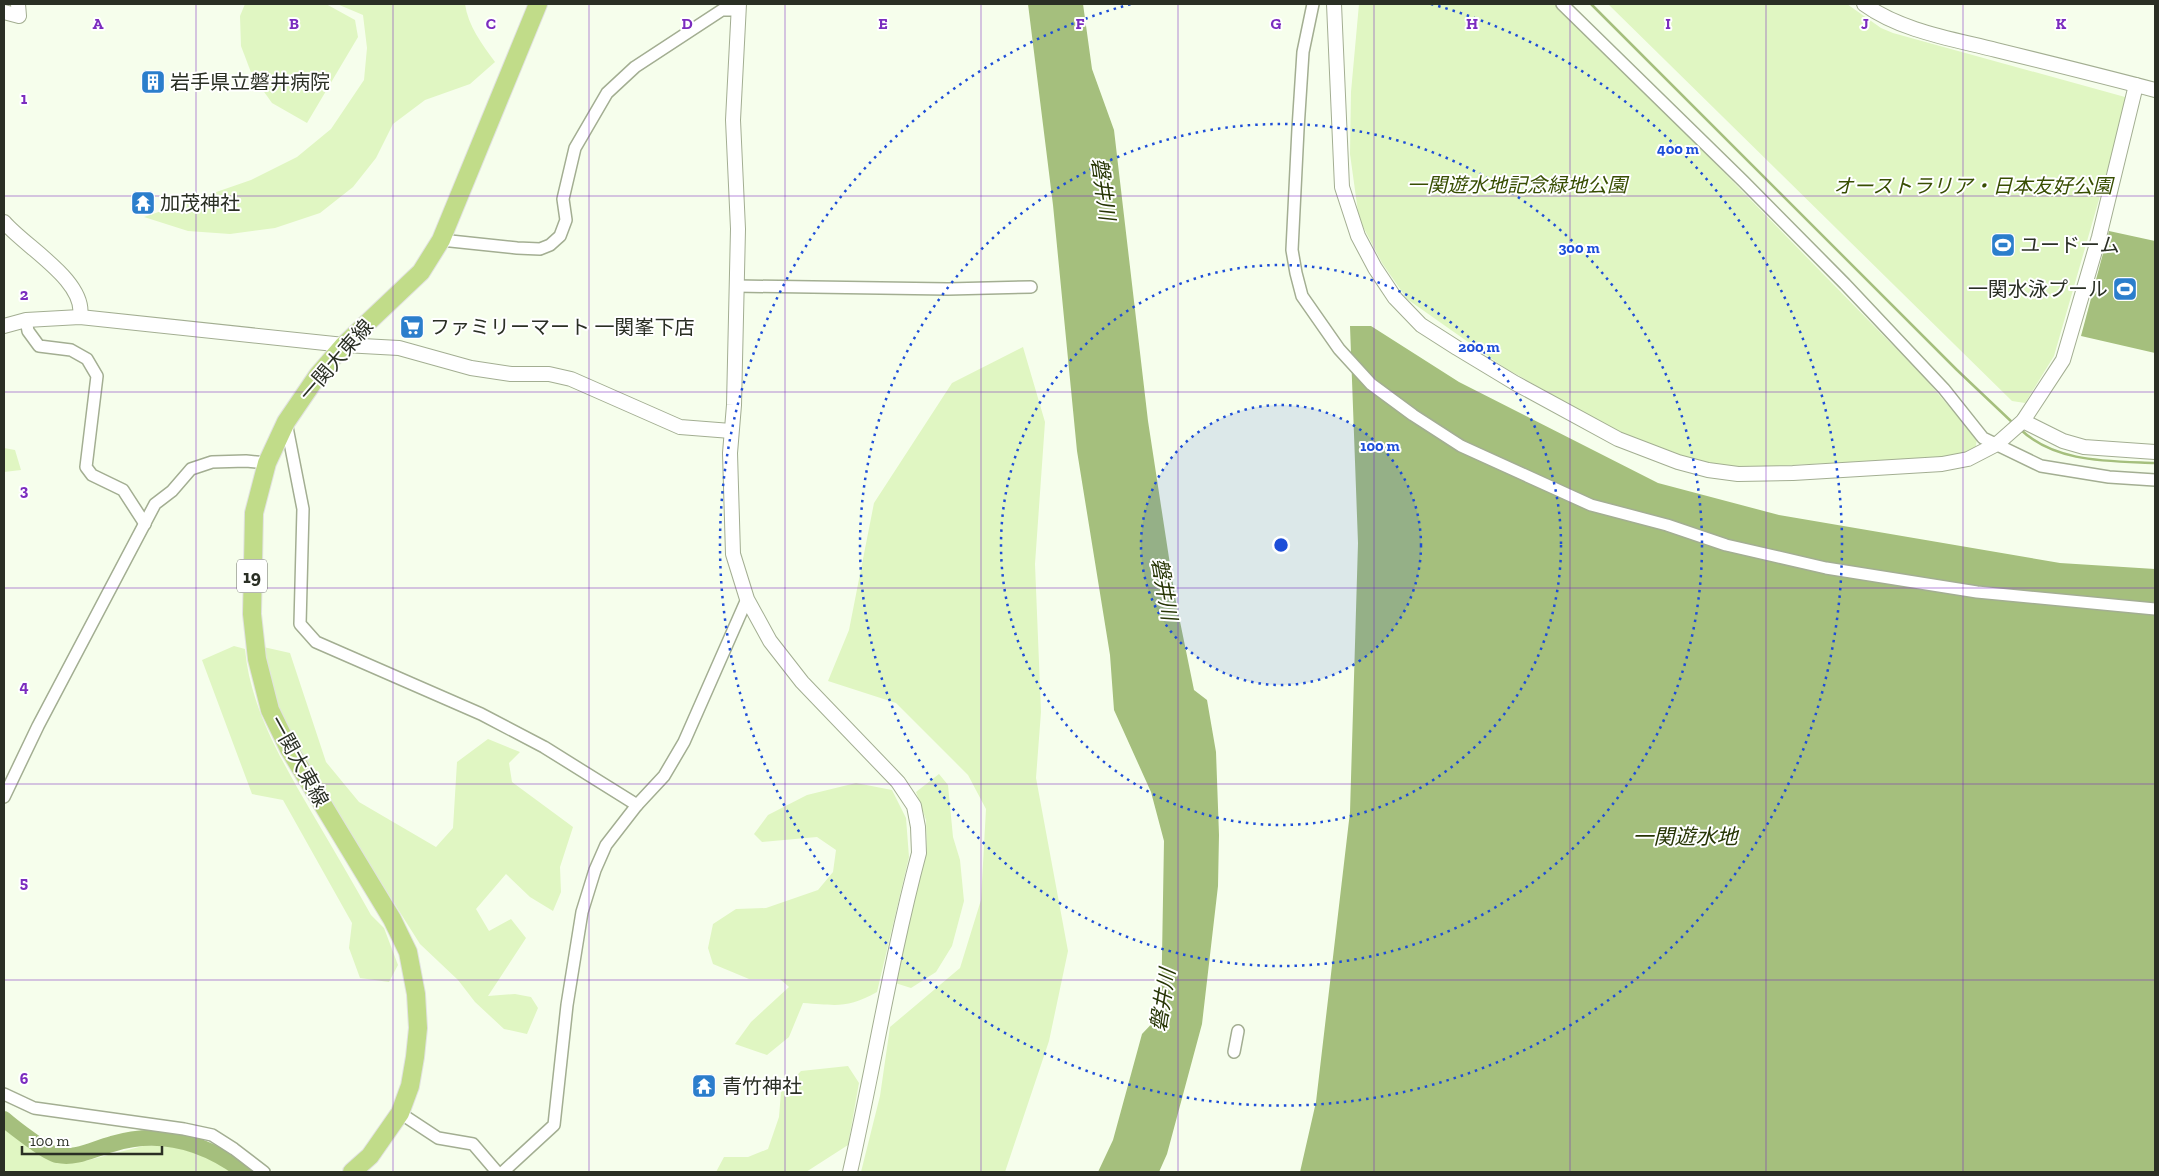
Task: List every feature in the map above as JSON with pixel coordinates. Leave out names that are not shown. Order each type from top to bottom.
[{"type":"main road","name":"一関大東線","points":[[352,1172],[370,1156],[400,1113],[410,1086],[418,1028],[416,994],[408,952],[392,919],[289,749],[270,710],[257,659],[252,614],[254,513],[267,463],[286,422],[318,375],[344,345],[421,272],[441,240],[538,4]]},
{"type":"street","points":[[4,12],[19,16],[18,4]]},
{"type":"street","points":[[1313,4],[1304,52],[1298,129],[1292,250],[1296,273],[1302,296],[1339,349],[1371,384],[1413,415],[1461,446],[1592,505],[1758,554],[1826,568],[1977,592],[2155,610]]},
{"type":"street","points":[[1334,4],[1342,187],[1358,236],[1375,268],[1395,298],[1421,325],[1515,383],[1618,439],[1708,470],[1738,474],[1942,464],[1968,460],[1996,444],[2023,422],[2063,360],[2099,237],[2136,85]]},
{"type":"street","points":[[1562,4],[1845,284],[1944,389],[1962,415],[1983,438],[2041,466],[2067,472],[2155,480]]},
{"type":"street","points":[[1864,4],[1878,14],[1920,29],[2155,90]]},
{"type":"street","points":[[441,240],[517,248],[540,249],[550,245],[560,236],[566,220],[563,199],[575,148],[608,93],[635,66],[722,10],[739,7],[733,120],[738,229],[732,431],[733,554],[747,599],[770,641],[802,682],[898,782],[914,806],[918,827],[919,853],[881,1014],[869,1088],[850,1172]]},
{"type":"street","points":[[4,222],[78,293],[82,309],[80,317]]},
{"type":"street","points":[[736,286],[948,290],[1031,287]]},
{"type":"street","points":[[4,326],[26,320],[80,317],[344,345],[399,348],[487,370],[511,374],[549,374],[571,379],[680,427],[732,431]]},
{"type":"street","points":[[26,320],[28,331],[39,346],[71,350],[87,359],[97,376],[86,467],[92,475],[123,490],[145,524]]},
{"type":"street","points":[[286,422],[303,509],[300,624],[316,642],[481,714],[544,747],[637,805]]},
{"type":"street","points":[[2023,422],[2063,441],[2084,447],[2155,452]]},
{"type":"street","points":[[4,797],[38,726],[156,504],[172,491],[191,469],[212,462],[246,461],[267,463]]},
{"type":"street","points":[[503,1172],[554,1124],[566,1005],[582,912],[595,870],[606,846],[637,805],[664,776],[684,742],[747,599]]},
{"type":"street","points":[[1234,1052],[1238,1031]]},
{"type":"street","points":[[4,1094],[34,1108],[184,1129],[212,1136],[234,1149],[264,1172]]},
{"type":"street","points":[[400,1113],[438,1138],[473,1144],[497,1172]]},
{"type":"green space","points":[[245,4],[326,4],[355,20],[358,37],[307,123],[272,103],[252,75],[241,46],[240,16]]},
{"type":"green space","points":[[337,4],[465,4],[472,27],[495,62],[470,84],[425,100],[393,124],[376,158],[353,187],[320,213],[275,228],[230,234],[188,231],[144,217],[251,180],[297,157],[331,129],[364,80],[367,48],[363,15]]},
{"type":"green space","name":"一関遊水地記念緑地公園","points":[[1359,4],[1559,4],[1922,375],[1977,439],[1975,451],[1966,456],[1735,468],[1699,462],[1620,433],[1505,368],[1407,299],[1382,263],[1359,219],[1350,154],[1351,92]]},
{"type":"green space","name":"オーストラリア・日本友好公園","points":[[1608,4],[1847,4],[1881,28],[1893,33],[2125,97],[2127,102],[2054,356],[2025,403],[2012,401]]},
{"type":"green space","points":[[1023,347],[1045,422],[1035,564],[1041,712],[1036,778],[1068,951],[1049,1041],[1005,1172],[861,1172],[880,1096],[890,1027],[960,968],[981,900],[986,809],[968,775],[896,703],[828,681],[849,630],[874,503],[952,383]]},
{"type":"green space","points":[[4,448],[15,450],[21,470],[4,472]]},
{"type":"green space","points":[[234,646],[245,649],[248,671],[261,714],[279,755],[371,915],[384,928],[398,965],[389,982],[360,978],[349,948],[352,923],[283,800],[252,794],[202,660]]},
{"type":"green space","points":[[259,646],[290,653],[326,762],[359,802],[436,847],[453,828],[457,762],[488,739],[520,752],[509,763],[512,782],[573,827],[560,867],[561,892],[553,911],[530,897],[506,874],[476,909],[489,931],[511,919],[526,938],[488,996],[515,994],[531,997],[538,1008],[527,1034],[504,1029],[475,1002],[458,980],[420,944],[278,720]]},
{"type":"green space","points":[[939,774],[948,785],[953,837],[960,860],[964,901],[952,946],[936,972],[911,988],[892,982],[927,851],[926,820],[916,792]]},
{"type":"green space","points":[[856,783],[892,790],[906,818],[909,857],[877,992],[857,1001],[841,1005],[803,1003],[789,1037],[767,1055],[735,1044],[751,1022],[789,987],[780,979],[749,979],[713,964],[708,948],[713,924],[736,909],[766,908],[818,890],[833,872],[836,850],[817,837],[762,842],[754,834],[768,815],[807,795]]},
{"type":"green space","points":[[848,1066],[859,1083],[848,1145],[806,1172],[716,1172],[724,1157],[748,1157],[768,1149],[779,1117],[781,1092],[801,1071]]},
{"type":"green space","points":[[4,1127],[37,1152],[59,1162],[85,1161],[143,1146],[169,1145],[204,1156],[236,1172],[4,1172]]},
{"type":"water","name":"磐井川","points":[[1028,4],[1083,4],[1092,69],[1114,130],[1148,421],[1175,597],[1194,690],[1207,700],[1216,752],[1219,835],[1218,886],[1202,1024],[1167,1154],[1159,1172],[1098,1172],[1113,1140],[1142,1034],[1161,1014],[1164,841],[1151,792],[1114,710],[1110,655],[1077,451],[1053,205]]},
{"type":"water","name":"一関水泳プール","points":[[2109,231],[2155,241],[2155,353],[2081,336]]},
{"type":"water","name":"一関遊水地","points":[[1350,326],[1371,326],[1459,382],[1658,483],[1779,515],[2060,563],[2155,569],[2155,1172],[1300,1172],[1316,1102],[1350,812],[1358,543]]},
{"type":"waterway","points":[[1591,4],[1957,370],[2014,424]]},
{"type":"waterway","points":[[2020,429],[2034,440],[2066,454],[2119,462],[2155,463]]},
{"type":"waterway","points":[[4,1119],[38,1145],[57,1155],[78,1155],[130,1140],[164,1138],[197,1146],[213,1153],[244,1172]]},
{"type":"place","name":"岩手県立磐井病院","points":[[153,82]]},
{"type":"place","name":"加茂神社","points":[[143,203]]},
{"type":"place","name":"ユードーム","points":[[2003,245]]},
{"type":"place","name":"一関水泳プール","points":[[2125,289]]},
{"type":"place","name":"ファミリーマート 一関峯下店","points":[[412,327]]},
{"type":"place","name":"青竹神社","points":[[704,1086]]}]
